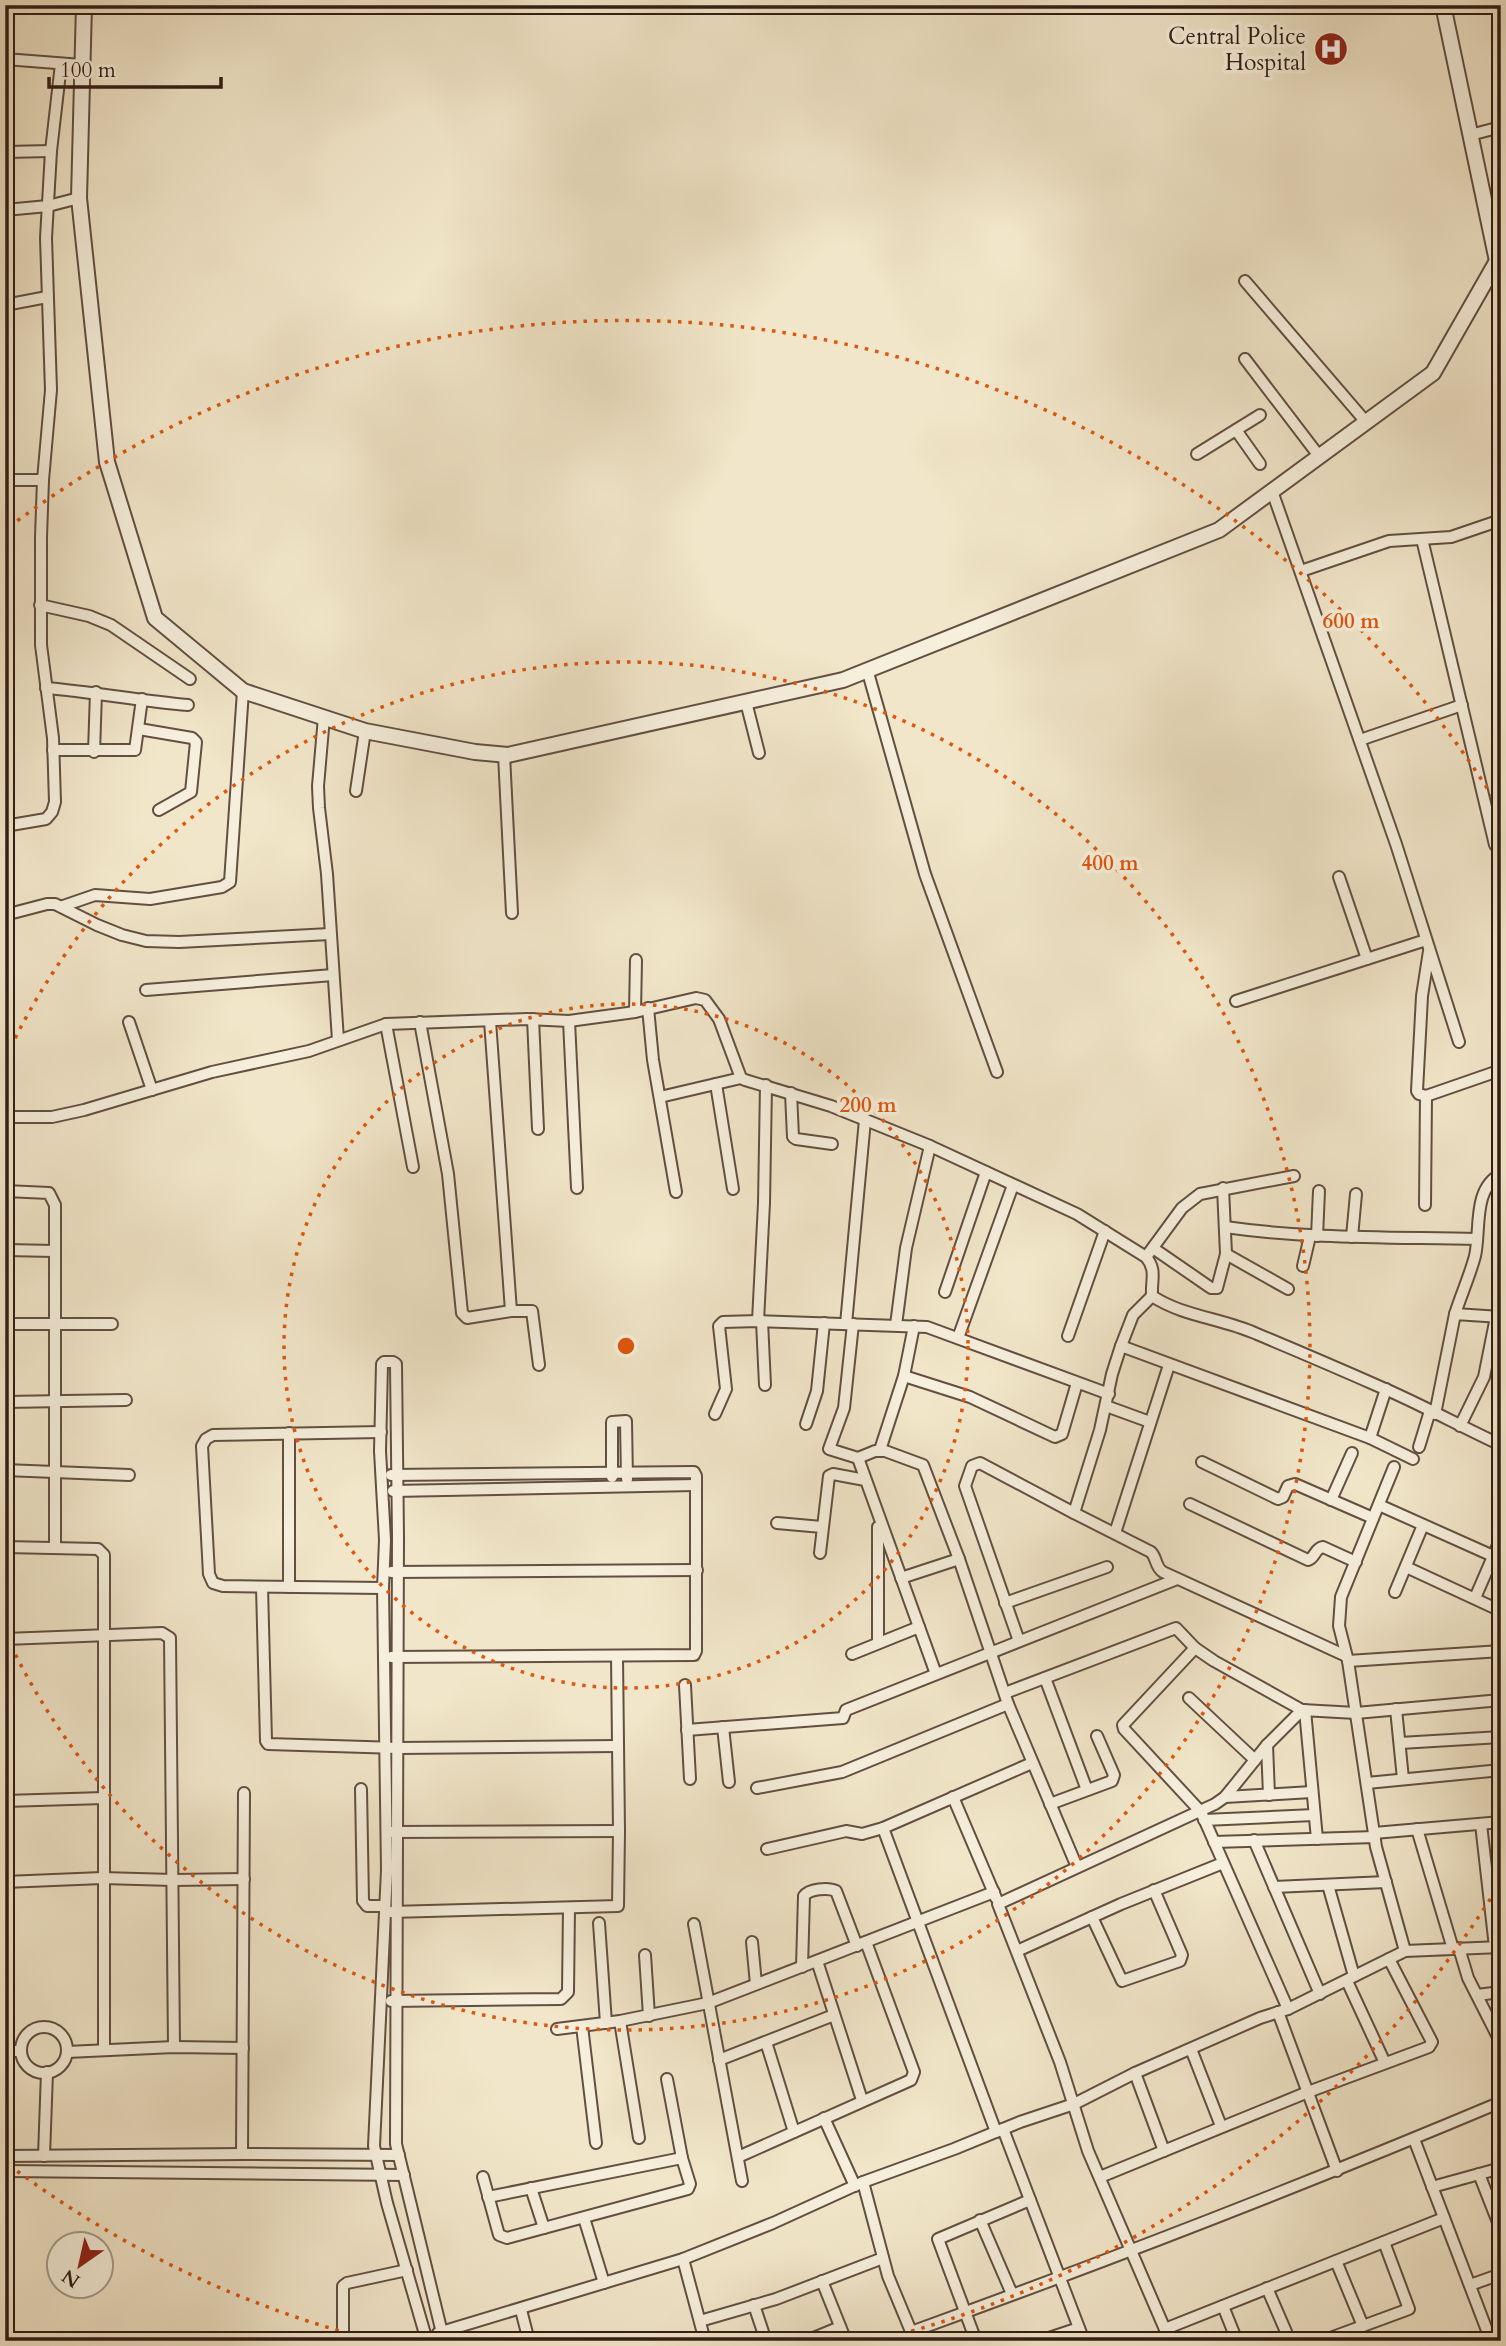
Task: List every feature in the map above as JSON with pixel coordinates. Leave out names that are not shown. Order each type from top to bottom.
[{"type":"street","points":[[84,5],[79,198],[107,462],[155,618],[243,691],[365,730],[475,752],[504,755],[843,680],[1219,530],[1433,373],[1499,264],[1497,236],[1471,135],[1443,5]]},
{"type":"street","points":[[5,59],[82,65]]},
{"type":"street","points":[[5,826],[46,819],[55,802],[40,605],[43,480],[51,390],[45,266],[51,151],[61,64]]},
{"type":"street","points":[[1471,135],[1501,128]]},
{"type":"street","points":[[5,152],[51,151]]},
{"type":"street","points":[[5,211],[48,206],[79,198]]},
{"type":"street","points":[[1245,281],[1366,422]]},
{"type":"street","points":[[5,306],[47,297]]},
{"type":"street","points":[[1245,359],[1319,456]]},
{"type":"street","points":[[1197,454],[1259,415]]},
{"type":"street","points":[[1236,430],[1260,464]]},
{"type":"street","points":[[5,480],[43,480]]},
{"type":"street","points":[[1272,491],[1396,844],[1459,1042]]},
{"type":"street","points":[[1301,571],[1389,541],[1451,537],[1501,520]]},
{"type":"street","points":[[1422,539],[1495,845]]},
{"type":"street","points":[[40,605],[89,616],[111,625],[190,679]]},
{"type":"street","points":[[867,669],[925,874],[997,1072]]},
{"type":"street","points":[[47,688],[188,705]]},
{"type":"street","points":[[63,906],[95,895],[134,900],[150,899],[222,887],[230,882],[243,691]]},
{"type":"street","points":[[94,752],[96,692]]},
{"type":"street","points":[[53,750],[132,751],[136,747],[142,699]]},
{"type":"street","points":[[746,702],[760,753]]},
{"type":"street","points":[[1360,740],[1462,705]]},
{"type":"street","points":[[324,717],[318,786],[338,1040]]},
{"type":"street","points":[[139,729],[192,738],[196,742],[191,792],[159,810]]},
{"type":"street","points":[[356,791],[365,730]]},
{"type":"street","points":[[504,755],[512,913]]},
{"type":"street","points":[[1339,877],[1367,959]]},
{"type":"street","points":[[5,915],[47,904],[63,906],[97,925],[146,941],[179,942],[330,934]]},
{"type":"street","points":[[1236,1001],[1367,959],[1428,944]]},
{"type":"street","points":[[1428,944],[1416,1086],[1419,1094],[1426,1096],[1501,1070]]},
{"type":"street","points":[[635,1012],[636,960]]},
{"type":"street","points":[[146,990],[333,975]]},
{"type":"street","points":[[5,1118],[52,1117],[84,1110],[212,1072],[309,1051],[386,1024],[533,1019],[569,1021],[635,1012],[696,998],[705,1000],[719,1019],[741,1078]]},
{"type":"street","points":[[648,1008],[676,1192]]},
{"type":"street","points":[[533,1019],[538,1129]]},
{"type":"street","points":[[490,1021],[511,1311]]},
{"type":"street","points":[[569,1021],[577,1188]]},
{"type":"street","points":[[129,1022],[152,1090]]},
{"type":"street","points":[[420,1022],[448,1174],[462,1313],[467,1318],[511,1311],[532,1311],[539,1365]]},
{"type":"street","points":[[386,1024],[413,1167]]},
{"type":"street","points":[[660,1097],[741,1078],[791,1093],[930,1146],[1077,1214],[1214,1289],[1219,1286],[1226,1254],[1223,1188]]},
{"type":"street","points":[[716,1084],[733,1189]]},
{"type":"street","points":[[765,1385],[760,1321],[766,1085]]},
{"type":"street","points":[[791,1093],[793,1137],[832,1144]]},
{"type":"street","points":[[1425,1205],[1426,1096]]},
{"type":"street","points":[[865,1120],[844,1408],[829,1449],[858,1458],[880,1450],[923,1465],[959,1559],[1006,1699],[1077,1867]]},
{"type":"street","points":[[896,1325],[906,1248],[930,1146]]},
{"type":"street","points":[[945,1292],[985,1172]]},
{"type":"street","points":[[1419,1447],[1432,1412],[1455,1314],[1475,1255],[1481,1198],[1492,1181],[1501,1174]]},
{"type":"street","points":[[1074,1513],[1086,1480],[1121,1346],[1133,1315],[1152,1296],[1153,1271],[1149,1252],[1191,1200],[1200,1194],[1294,1176]]},
{"type":"street","points":[[958,1338],[1013,1185]]},
{"type":"street","points":[[5,1191],[49,1193],[55,1205],[55,1547]]},
{"type":"street","points":[[1303,1266],[1314,1236],[1319,1191]]},
{"type":"street","points":[[1352,1237],[1356,1194]]},
{"type":"street","points":[[1225,1227],[1314,1236],[1477,1239]]},
{"type":"street","points":[[1068,1336],[1105,1231]]},
{"type":"street","points":[[5,1250],[55,1251]]},
{"type":"street","points":[[1226,1254],[1288,1289]]},
{"type":"street","points":[[1152,1296],[1178,1310],[1234,1325],[1386,1389],[1501,1445]]},
{"type":"street","points":[[1455,1314],[1498,1317],[1484,1377],[1460,1426]]},
{"type":"street","points":[[715,1414],[726,1389],[719,1326],[723,1322],[928,1327],[1109,1394]]},
{"type":"street","points":[[806,1424],[817,1391],[824,1323]]},
{"type":"street","points":[[5,1324],[112,1324]]},
{"type":"street","points":[[880,1450],[904,1376],[914,1326]]},
{"type":"street","points":[[1121,1346],[1370,1438],[1413,1459]]},
{"type":"street","points":[[392,1748],[383,1588],[385,1540],[381,1432],[384,1362],[396,1364],[398,1491],[398,1656],[392,1748],[392,1832],[397,1913],[396,2144],[443,2337]]},
{"type":"street","points":[[1115,1533],[1169,1364]]},
{"type":"street","points":[[904,1376],[970,1397],[1055,1437],[1062,1434],[1077,1383]]},
{"type":"street","points":[[1370,1438],[1386,1389]]},
{"type":"street","points":[[5,1402],[126,1400]]},
{"type":"street","points":[[1105,1406],[1150,1422]]},
{"type":"street","points":[[612,1487],[612,1422],[626,1421],[628,1486]]},
{"type":"street","points":[[381,1432],[213,1434],[202,1446],[209,1574],[213,1583],[223,1586],[383,1588]]},
{"type":"street","points":[[289,1433],[289,1587]]},
{"type":"street","points":[[1331,1500],[1352,1452]]},
{"type":"street","points":[[858,1458],[936,1674]]},
{"type":"street","points":[[1202,1462],[1278,1499],[1283,1497],[1291,1484],[1373,1518]]},
{"type":"street","points":[[1019,1641],[965,1486],[972,1466],[980,1463],[1151,1552],[1159,1570],[1347,1659],[1501,1651]]},
{"type":"street","points":[[1394,1467],[1341,1597],[1339,1626],[1347,1659],[1374,1835],[1405,1951]]},
{"type":"street","points":[[5,1470],[129,1475]]},
{"type":"street","points":[[382,1475],[690,1472],[696,1476],[694,1655],[385,1657]]},
{"type":"street","points":[[524,1474],[525,1488]]},
{"type":"street","points":[[820,1553],[829,1475],[865,1480]]},
{"type":"street","points":[[383,1491],[695,1485]]},
{"type":"street","points":[[1190,1504],[1308,1560],[1317,1549],[1323,1547],[1356,1562]]},
{"type":"street","points":[[1379,1505],[1493,1556]]},
{"type":"street","points":[[878,1519],[878,1643]]},
{"type":"street","points":[[777,1522],[822,1527]]},
{"type":"street","points":[[1395,1592],[1423,1525]]},
{"type":"street","points":[[1475,1598],[1501,1538]]},
{"type":"street","points":[[5,1547],[102,1551],[105,1635],[104,2050]]},
{"type":"street","points":[[901,1578],[959,1559]]},
{"type":"street","points":[[1005,1603],[1107,1567]]},
{"type":"street","points":[[1406,1567],[1501,1611]]},
{"type":"street","points":[[384,1572],[696,1570]]},
{"type":"street","points":[[687,1730],[841,1719],[846,1710],[1177,1579]]},
{"type":"street","points":[[262,1587],[268,1744],[392,1748],[618,1746]]},
{"type":"street","points":[[852,1654],[919,1627]]},
{"type":"street","points":[[757,1788],[842,1772],[1006,1699],[1045,1678],[1176,1628],[1195,1648],[1236,1676],[1303,1710],[1356,1713],[1501,1700]]},
{"type":"street","points":[[5,1639],[162,1633],[170,1638],[174,2047]]},
{"type":"street","points":[[1195,1648],[1123,1725],[1124,1729],[1203,1816],[1283,2010],[1308,2092],[1337,2171]]},
{"type":"street","points":[[361,1789],[363,1901],[367,1906],[397,1913],[618,1906],[617,1656]]},
{"type":"street","points":[[1045,1678],[1087,1790]]},
{"type":"street","points":[[685,1685],[690,1779]]},
{"type":"street","points":[[1189,1698],[1255,1760]]},
{"type":"street","points":[[1396,1709],[1403,1779]]},
{"type":"street","points":[[998,1904],[1077,1867],[1203,1816],[1225,1797],[1267,1745],[1303,1710]]},
{"type":"street","points":[[1303,1710],[1317,1839]]},
{"type":"street","points":[[723,1727],[729,1782]]},
{"type":"street","points":[[1049,1804],[1112,1782],[1114,1775],[1097,1737]]},
{"type":"street","points":[[1400,1743],[1501,1737]]},
{"type":"street","points":[[1267,1745],[1269,1795]]},
{"type":"street","points":[[768,1849],[845,1830],[862,1834],[883,1828],[1032,1763]]},
{"type":"street","points":[[1367,1783],[1501,1770]]},
{"type":"street","points":[[1225,1797],[1312,1792]]},
{"type":"street","points":[[242,2154],[244,1793]]},
{"type":"street","points":[[953,1797],[994,1892],[1060,2062],[1088,2151],[1170,2341]]},
{"type":"street","points":[[5,1801],[104,1798]]},
{"type":"street","points":[[1203,1816],[1314,1815]]},
{"type":"street","points":[[1214,1842],[1317,1839],[1501,1822]]},
{"type":"street","points":[[392,1832],[385,1909],[374,2146],[387,2203],[426,2339],[443,2337],[683,2259],[773,2223],[859,2184],[1074,2104],[1135,2073],[1320,1994],[1405,1951],[1498,1947],[1481,1824]]},
{"type":"street","points":[[883,1828],[999,2130],[1030,2200],[1084,2341]]},
{"type":"street","points":[[1416,1829],[1456,1948],[1501,2043]]},
{"type":"street","points":[[392,1832],[619,1831]]},
{"type":"street","points":[[1254,1840],[1320,1994]]},
{"type":"street","points":[[1017,1951],[1154,1890],[1223,1863]]},
{"type":"street","points":[[1487,1874],[1501,1873]]},
{"type":"street","points":[[5,1882],[103,1878],[244,1879]]},
{"type":"street","points":[[1274,1887],[1386,1882]]},
{"type":"street","points":[[1328,1885],[1351,1978],[1385,2063]]},
{"type":"street","points":[[738,2157],[912,2080],[914,2072],[862,1944],[834,1889],[807,1892],[804,1896],[802,1967]]},
{"type":"street","points":[[1092,1917],[1122,1981],[1180,1961],[1182,1955],[1154,1890]]},
{"type":"street","points":[[557,2029],[620,2021],[708,2003],[994,1892]]},
{"type":"street","points":[[381,2000],[561,1999],[568,1992],[569,1908]]},
{"type":"street","points":[[600,1923],[606,2023]]},
{"type":"street","points":[[694,1924],[743,2181]]},
{"type":"street","points":[[752,1942],[756,1984]]},
{"type":"street","points":[[645,1955],[649,2016]]},
{"type":"street","points":[[1100,2177],[1221,2126],[1429,2047],[1432,2042],[1389,1959]]},
{"type":"street","points":[[817,1961],[862,2100]]},
{"type":"street","points":[[1477,1995],[1501,1992]]},
{"type":"street","points":[[719,2060],[834,2015]]},
{"type":"street","points":[[620,2021],[639,2138]]},
{"type":"street","points":[[582,2026],[596,2143]]},
{"type":"street","points":[[44,2027],[61,2035],[67,2052],[60,2066],[47,2072],[29,2067],[21,2051],[28,2034],[44,2027]]},
{"type":"street","points":[[766,2042],[794,2132]]},
{"type":"street","points":[[67,2052],[174,2047],[243,2048]]},
{"type":"street","points":[[1191,2049],[1221,2126]]},
{"type":"street","points":[[5,2051],[21,2051]]},
{"type":"street","points":[[47,2072],[48,2171]]},
{"type":"street","points":[[1135,2073],[1164,2151]]},
{"type":"street","points":[[483,2177],[502,2238],[688,2189],[690,2184],[682,2158],[667,2079]]},
{"type":"street","points":[[824,2118],[859,2184],[888,2276],[913,2336],[965,2312],[1337,2171],[1501,2102]]},
{"type":"street","points":[[1414,2139],[1491,2341]]},
{"type":"street","points":[[5,2156],[398,2155]]},
{"type":"street","points":[[488,2197],[682,2158]]},
{"type":"street","points":[[1432,2187],[1501,2168]]},
{"type":"street","points":[[5,2171],[404,2175]]},
{"type":"street","points":[[1479,2174],[1501,2230]]},
{"type":"street","points":[[531,2188],[544,2228]]},
{"type":"street","points":[[976,2341],[938,2239],[1030,2200]]},
{"type":"street","points":[[584,2218],[604,2283]]},
{"type":"street","points":[[1165,2329],[1444,2218]]},
{"type":"street","points":[[980,2220],[1012,2294]]},
{"type":"street","points":[[1322,2341],[1409,2308],[1384,2242]]},
{"type":"street","points":[[700,2321],[754,2305],[883,2258]]},
{"type":"street","points":[[683,2259],[705,2341]]},
{"type":"street","points":[[1336,2261],[1363,2326]]},
{"type":"street","points":[[343,2341],[343,2286],[346,2283],[407,2270]]},
{"type":"street","points":[[1469,2285],[1501,2274]]},
{"type":"street","points":[[822,2281],[846,2341]]},
{"type":"street","points":[[1267,2288],[1290,2341]]},
{"type":"street","points":[[754,2305],[766,2341]]},
{"type":"street","points":[[1223,2306],[1237,2341]]},
{"type":"street","points":[[521,2310],[529,2341]]},
{"type":"street","points":[[806,2341],[840,2327]]},
{"type":"street","points":[[1040,2341],[1079,2328]]},
{"type":"place","name":"Central Police Hospital","points":[[1331,49]]}]
